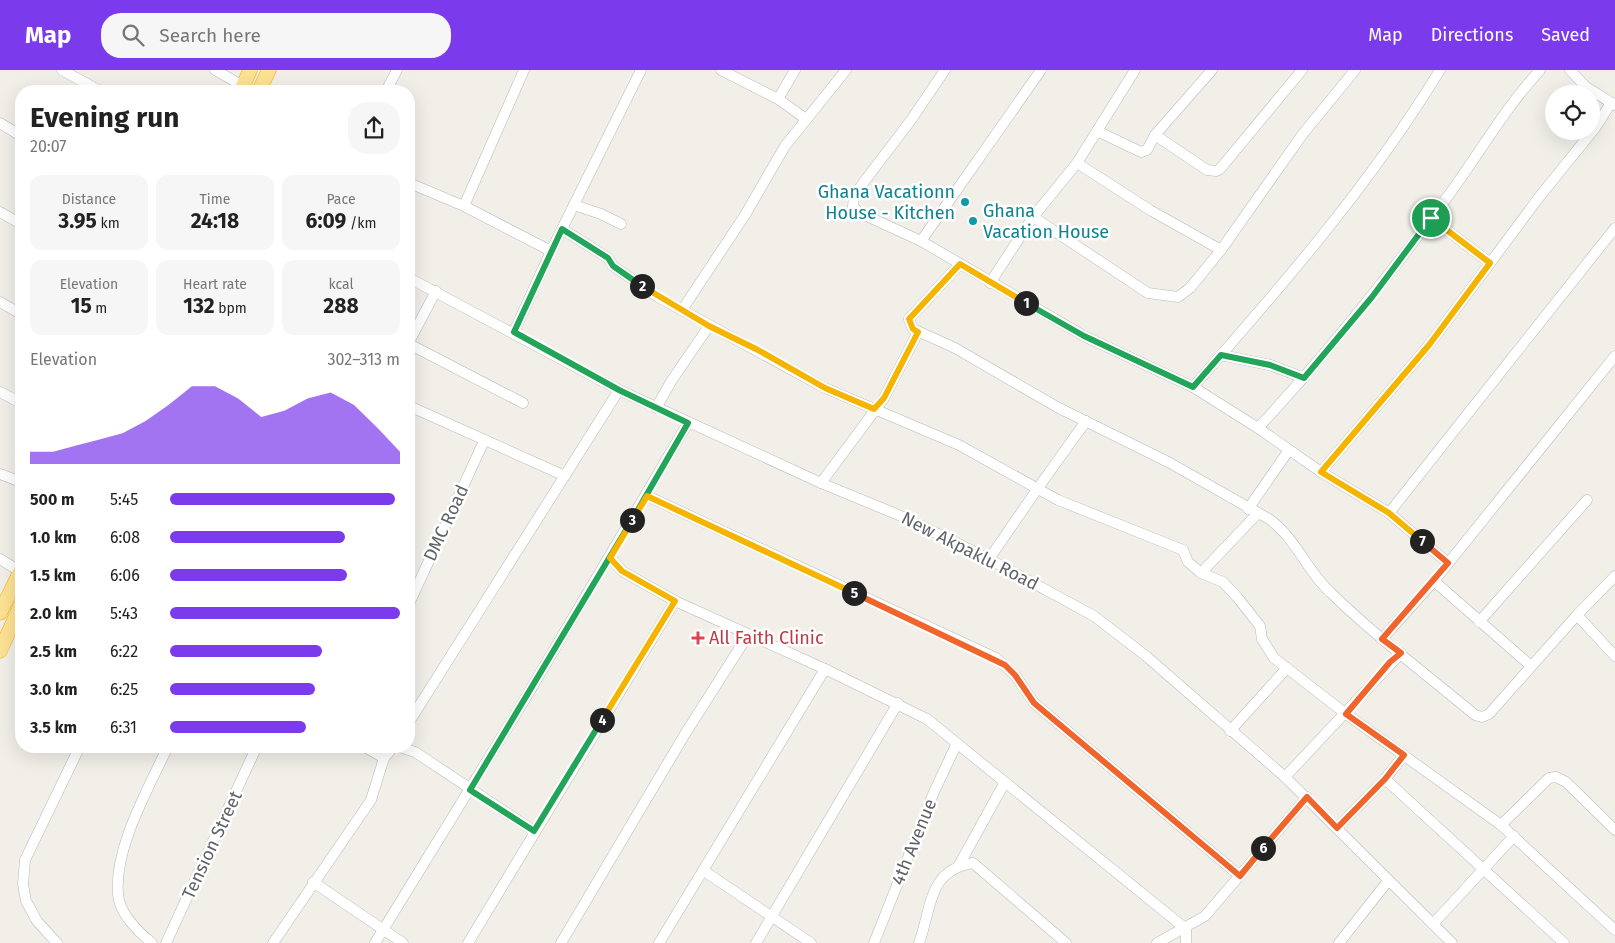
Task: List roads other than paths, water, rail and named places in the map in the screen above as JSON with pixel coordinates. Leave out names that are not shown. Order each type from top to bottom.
[{"type":"highway","points":[[244,85],[250,70]]},
{"type":"highway","points":[[262,85],[269,70]]},
{"type":"highway","points":[[0,613],[15,583]]},
{"type":"highway","points":[[0,650],[15,618]]},
{"type":"street","points":[[62,70],[89,85]]},
{"type":"street","points":[[215,70],[236,85]]},
{"type":"street","points":[[389,85],[396,70]]},
{"type":"street","points":[[464,206],[524,70]]},
{"type":"street","points":[[514,332],[551,250],[641,70]]},
{"type":"street","points":[[721,70],[734,73],[778,99],[806,119]]},
{"type":"street","points":[[778,99],[795,70]]},
{"type":"street","points":[[682,310],[745,215],[785,146],[846,70]]},
{"type":"street","points":[[945,70],[852,200],[854,207],[860,213],[921,240],[990,283],[1084,336],[1193,387],[1258,428],[1321,472],[1389,513],[1448,563]]},
{"type":"street","points":[[921,240],[1041,70]]},
{"type":"street","points":[[990,283],[1033,217],[1077,163],[1135,70]]},
{"type":"street","points":[[1097,131],[1141,152],[1146,150],[1156,135],[1212,70]]},
{"type":"street","points":[[1156,135],[1207,170],[1216,171],[1220,169],[1302,70]]},
{"type":"street","points":[[1033,217],[1148,293],[1156,296],[1178,297],[1184,293],[1221,250],[1302,135],[1355,70]]},
{"type":"street","points":[[1193,387],[1269,302],[1339,214],[1440,70]]},
{"type":"street","points":[[1258,428],[1304,378],[1372,297],[1524,89],[1540,70]]},
{"type":"street","points":[[1321,472],[1429,345],[1576,149],[1596,128],[1613,104],[1586,87],[1570,70]]},
{"type":"street","points":[[0,123],[15,132]]},
{"type":"street","points":[[1077,163],[1150,210],[1221,250]]},
{"type":"street","points":[[415,186],[464,206],[551,250]]},
{"type":"street","points":[[574,206],[601,214],[621,224]]},
{"type":"street","points":[[0,212],[15,221]]},
{"type":"street","points":[[1431,218],[1490,263]]},
{"type":"street","points":[[1389,513],[1615,228]]},
{"type":"street","points":[[562,229],[608,258],[613,266],[620,271],[682,310],[825,388],[959,446],[1058,500],[1183,550],[1188,562],[1201,573],[1223,582],[1237,597],[1260,626],[1262,639],[1274,658],[1346,714],[1514,836],[1615,930]]},
{"type":"street","points":[[960,264],[909,319],[913,329],[955,348],[1086,421],[1170,463],[1283,528],[1328,590],[1382,639],[1475,715],[1482,717],[1489,714],[1577,615],[1615,576]]},
{"type":"street","name":"New Akpaklu Road","points":[[415,281],[514,332],[619,390],[820,482],[877,504],[989,560],[1094,616],[1146,656],[1307,797],[1388,881],[1452,943]]},
{"type":"street","points":[[415,331],[436,291]]},
{"type":"street","points":[[0,302],[15,311]]},
{"type":"street","points":[[656,408],[672,380],[709,326]]},
{"type":"street","points":[[820,482],[884,398],[918,332]]},
{"type":"street","points":[[415,346],[523,403]]},
{"type":"street","points":[[1221,355],[1270,365],[1304,378]]},
{"type":"street","points":[[1382,639],[1434,581],[1615,356]]},
{"type":"street","points":[[415,713],[619,390]]},
{"type":"street","points":[[0,392],[15,400]]},
{"type":"street","points":[[415,411],[565,476]]},
{"type":"street","points":[[989,560],[1086,421]]},
{"type":"street","points":[[375,943],[610,558],[688,423]]},
{"type":"street","name":"DMC Road","points":[[415,591],[484,441]]},
{"type":"street","points":[[1201,573],[1253,511],[1289,450]]},
{"type":"street","points":[[0,474],[15,480]]},
{"type":"street","points":[[647,496],[996,658],[1015,675],[1034,703],[1240,876]]},
{"type":"street","points":[[1479,622],[1586,500]]},
{"type":"street","points":[[610,558],[622,571],[675,601],[825,669],[927,719],[1186,929]]},
{"type":"street","points":[[0,559],[15,568]]},
{"type":"street","points":[[1434,581],[1531,666]]},
{"type":"street","points":[[468,943],[534,831],[675,601]]},
{"type":"street","points":[[1577,615],[1615,656]]},
{"type":"street","points":[[561,943],[685,734],[748,635]]},
{"type":"street","points":[[1285,777],[1346,714],[1390,662],[1401,653]]},
{"type":"street","points":[[1230,731],[1287,668]]},
{"type":"street","points":[[659,943],[825,669]]},
{"type":"street","points":[[756,943],[898,704]]},
{"type":"street","name":"4th Avenue","points":[[874,943],[934,792],[957,743]]},
{"type":"street","points":[[415,752],[534,831]]},
{"type":"street","points":[[58,943],[37,921],[26,900],[23,884],[26,860],[77,753]]},
{"type":"street","points":[[152,943],[143,936],[125,914],[118,895],[119,873],[124,847],[165,753]]},
{"type":"street","name":"Tension Street","points":[[166,943],[254,753]]},
{"type":"street","points":[[375,753],[384,758]]},
{"type":"street","points":[[273,943],[371,800],[384,758],[389,753]]},
{"type":"street","points":[[1337,828],[1385,779],[1404,755]]},
{"type":"street","points":[[1501,826],[1550,778],[1556,776],[1566,782],[1615,830]]},
{"type":"street","points":[[1385,779],[1564,943]]},
{"type":"street","points":[[959,865],[1005,782]]},
{"type":"street","points":[[1157,943],[1186,929],[1206,916],[1307,797]]},
{"type":"street","points":[[1433,924],[1514,836]]},
{"type":"street","points":[[919,943],[934,890],[946,872],[959,865],[973,863],[1066,943]]},
{"type":"street","points":[[704,871],[812,943]]},
{"type":"street","points":[[1339,943],[1388,881]]},
{"type":"street","points":[[313,882],[403,943]]},
{"type":"street","points":[[1186,929],[1186,943]]},
{"type":"place","name":"Ghana Vacationn House - Kitchen","points":[[965,202]]},
{"type":"place","name":"Ghana Vacation House","points":[[973,221]]},
{"type":"place","name":"All Faith Clinic","points":[[698,638]]}]
